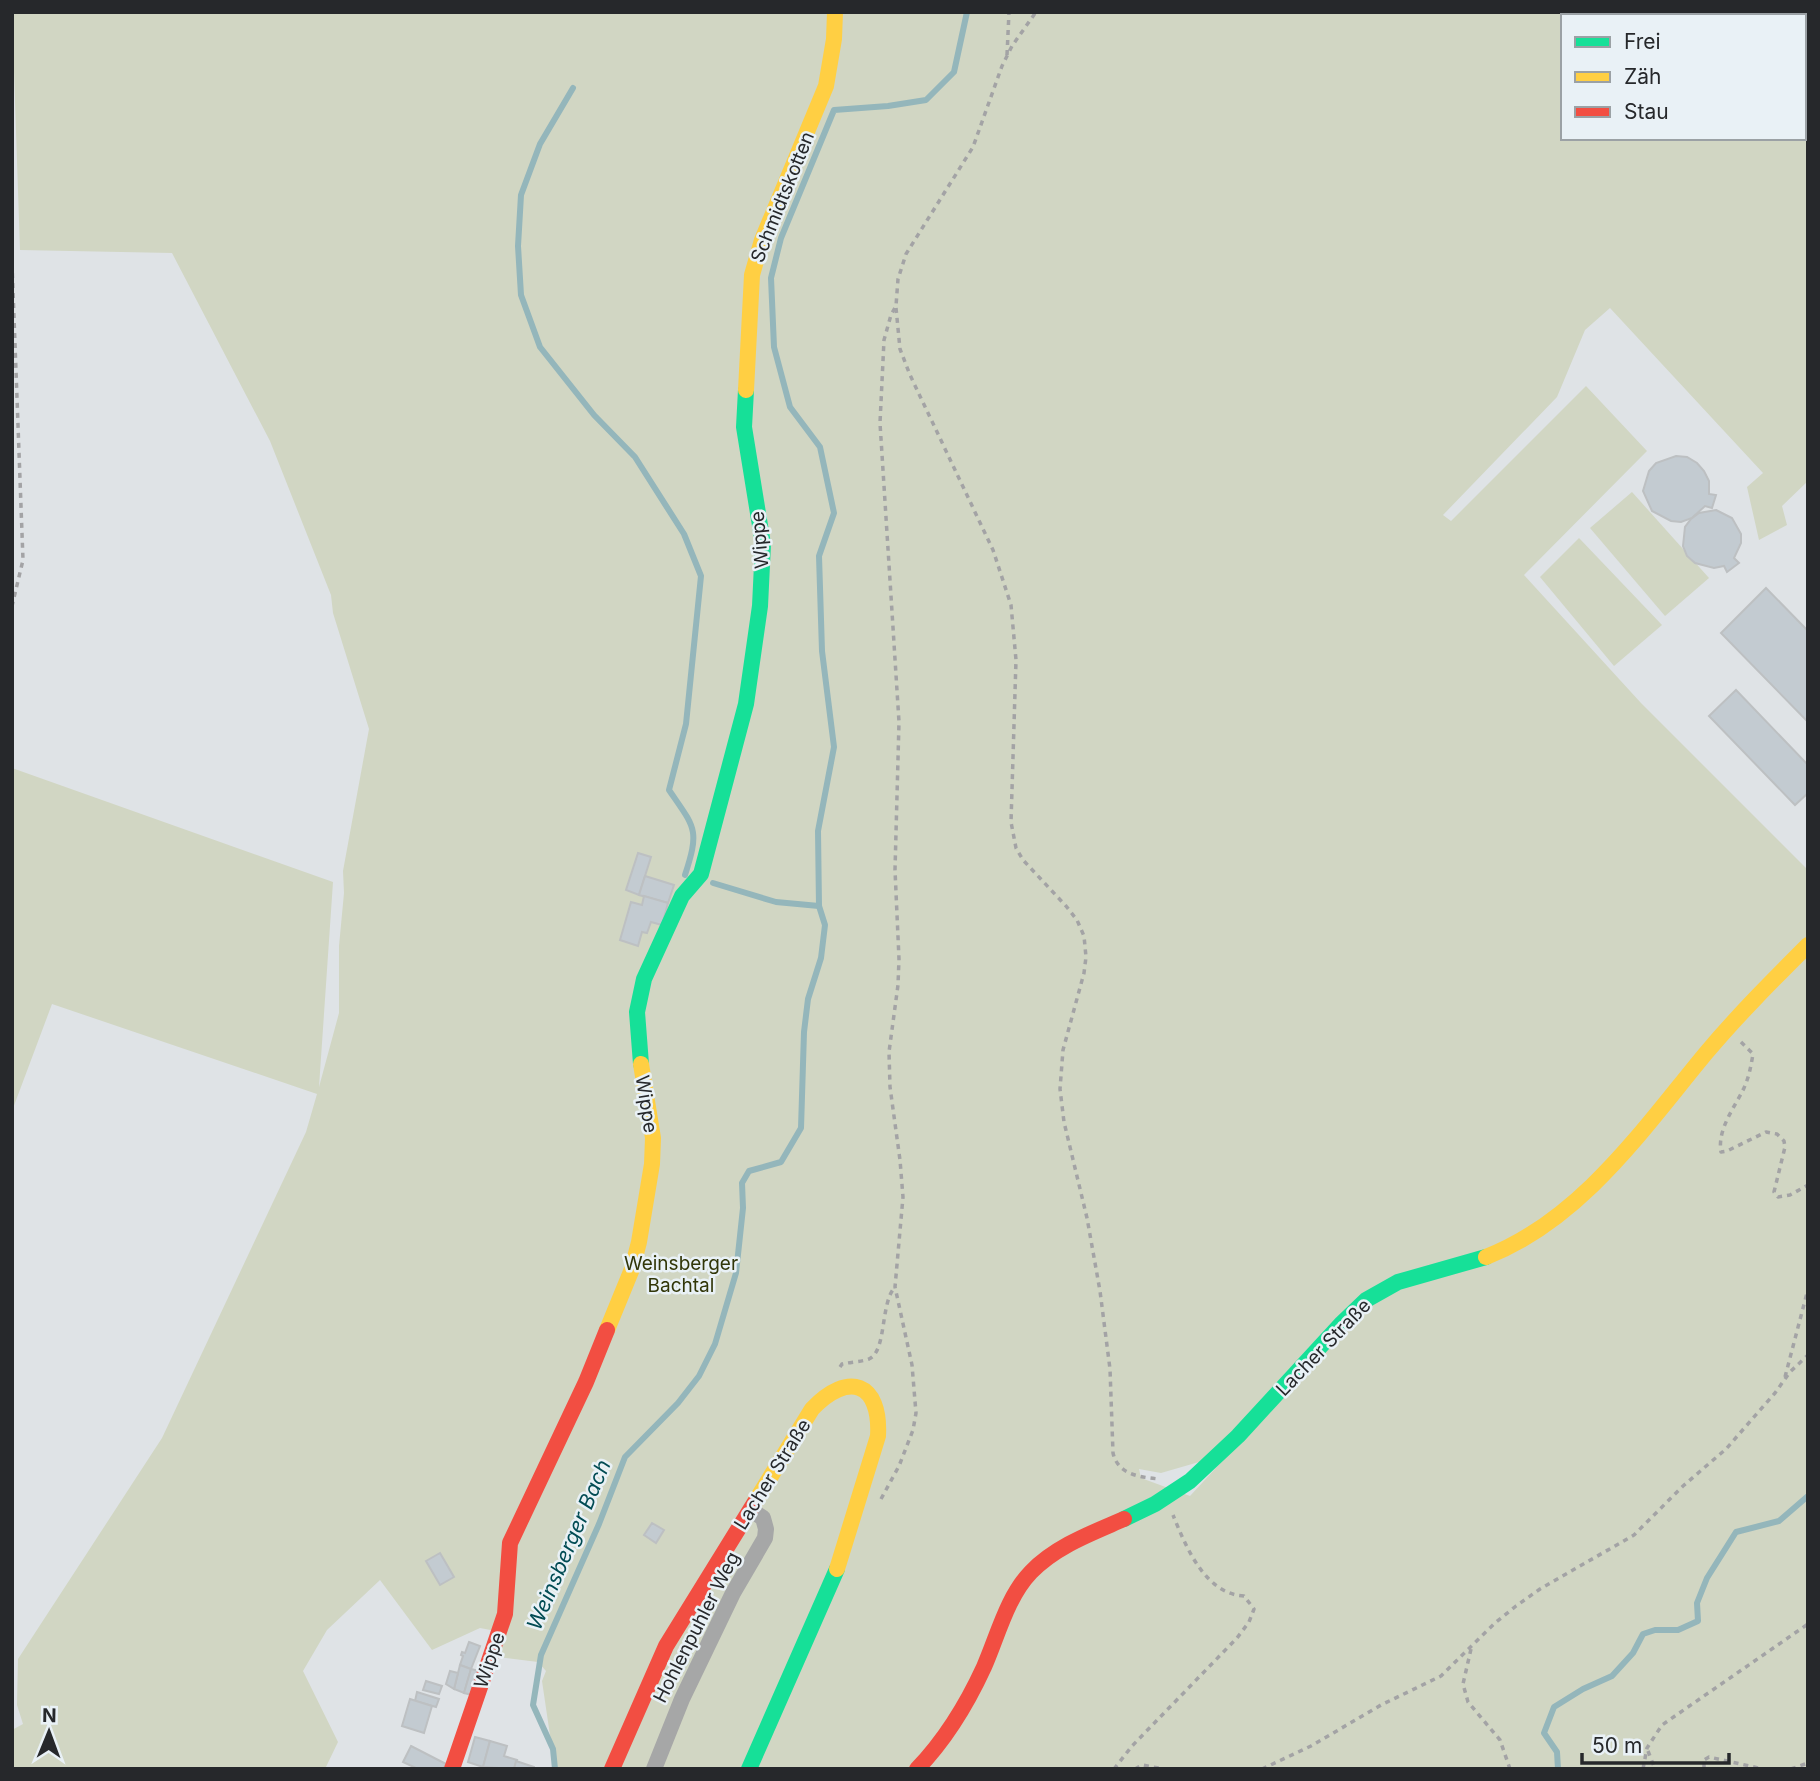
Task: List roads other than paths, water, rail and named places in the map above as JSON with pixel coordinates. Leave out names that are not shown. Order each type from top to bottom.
[{"type":"street","name":"Schmidtskotten","points":[[744,426],[752,275],[762,240],[826,86],[833,54],[835,12]]},
{"type":"street","name":"Wippe","points":[[452,1769],[505,1614],[510,1543],[586,1382],[626,1286],[639,1241],[650,1184],[653,1138],[638,1041],[639,996],[644,979],[682,896],[701,874],[708,855],[746,704],[754,659],[764,554],[744,426]]},
{"type":"street","name":"Lacher Straße","points":[[918,1769],[933,1752],[962,1707],[990,1652],[1014,1592],[1042,1562],[1085,1536],[1187,1484],[1234,1441],[1336,1329],[1372,1295],[1393,1283],[1494,1254],[1522,1241],[1558,1215],[1637,1136],[1726,1029],[1808,945]]},
{"type":"street","name":"Lacher Straße","points":[[612,1769],[666,1646],[812,1409],[821,1398],[839,1386],[852,1386],[861,1389],[876,1402],[880,1423],[878,1436],[836,1572],[749,1769]]},
{"type":"street","name":"Hohlenpuhler Weg","points":[[654,1769],[682,1699],[733,1593],[765,1538],[763,1518],[751,1510]]},
{"type":"waterway","name":"Weinsberger Bach","points":[[555,1769],[553,1749],[533,1705],[541,1655],[599,1524],[625,1457],[678,1403],[699,1376],[715,1344],[736,1273],[743,1208],[742,1183],[749,1171],[781,1162],[801,1128],[804,1032],[808,999],[821,958],[825,925],[819,906],[818,831],[834,747],[822,651],[819,556],[834,513],[820,447],[790,407],[774,347],[771,278],[781,238],[834,110],[926,100],[954,72],[967,12]]},
{"type":"waterway","points":[[573,88],[540,144],[521,195],[518,246],[521,295],[540,347],[594,415],[635,457],[684,534],[701,576],[686,724],[669,790],[685,813],[692,830],[692,848],[685,875]]},
{"type":"waterway","points":[[713,883],[776,902],[819,906]]},
{"type":"waterway","points":[[1558,1769],[1557,1752],[1544,1733],[1554,1707],[1583,1689],[1612,1676],[1633,1653],[1643,1634],[1655,1630],[1678,1630],[1698,1621],[1697,1603],[1707,1578],[1736,1532],[1779,1521],[1808,1496]]},
{"type":"park label","name":"Weinsberger Bachtal","points":[[681,1274]]}]
